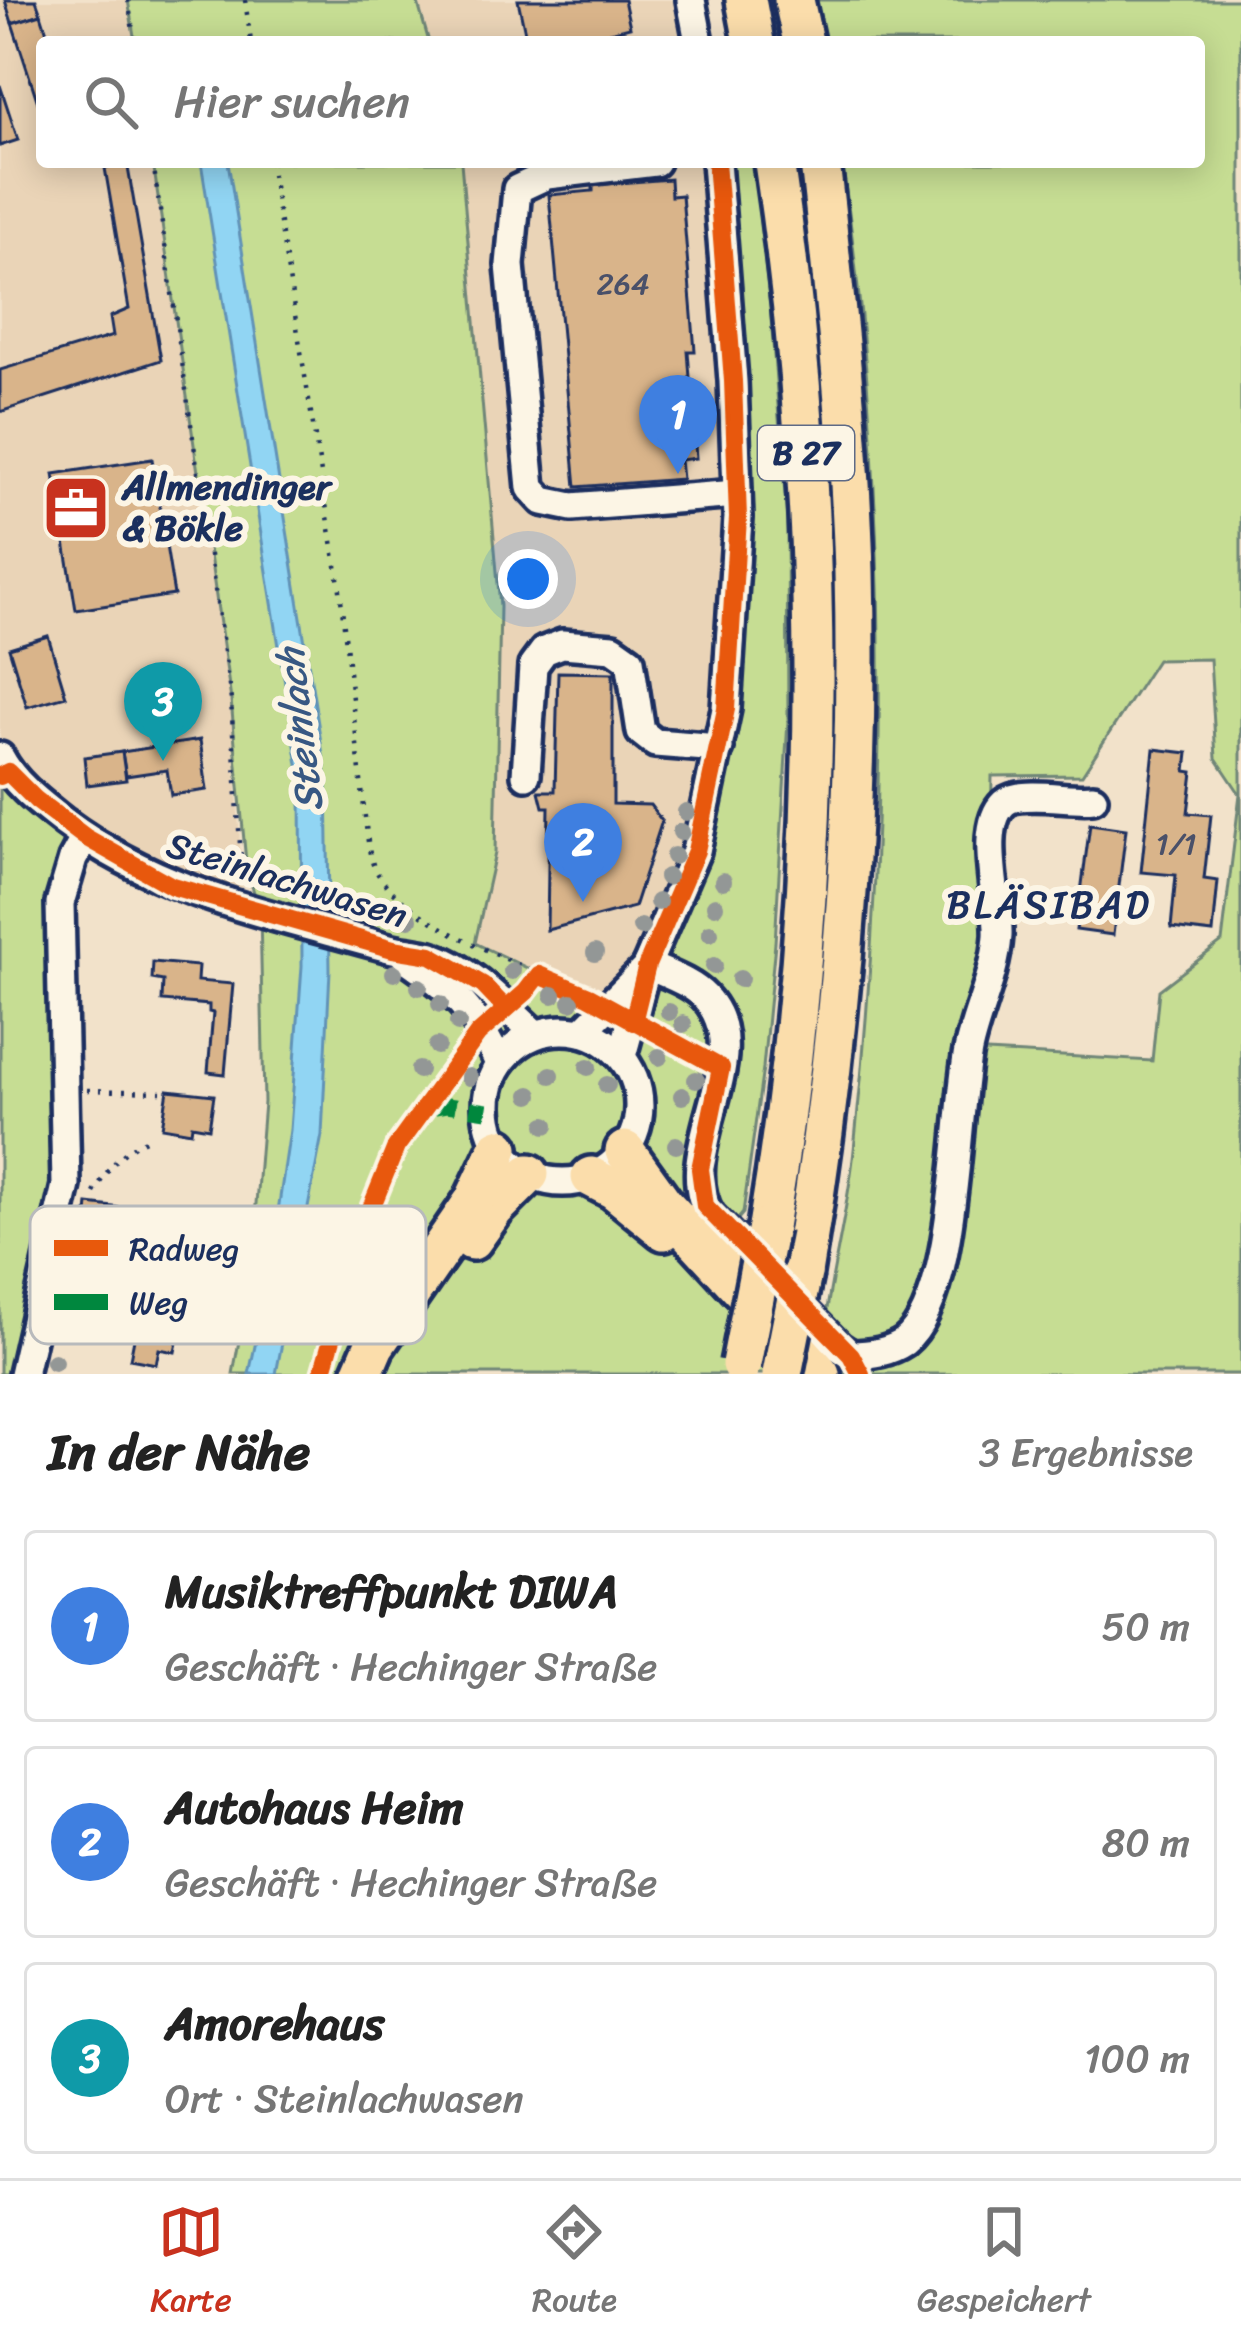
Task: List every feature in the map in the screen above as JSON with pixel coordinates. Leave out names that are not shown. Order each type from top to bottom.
[{"type":"highway","points":[[746,0],[753,36]]},
{"type":"highway","points":[[794,0],[802,36]]},
{"type":"highway","name":"B 27","points":[[740,1369],[768,1227],[803,967],[814,724],[814,610],[803,406],[775,168]]},
{"type":"highway","name":"B 27","points":[[782,1374],[802,1273],[838,1026],[855,753],[849,475],[821,168]]},
{"type":"highway","points":[[426,1271],[474,1201],[499,1148]]},
{"type":"highway","points":[[625,1151],[664,1205],[820,1374]]},
{"type":"highway","points":[[426,1303],[494,1209],[530,1174]]},
{"type":"highway","points":[[591,1177],[661,1226],[798,1374]]},
{"type":"highway","points":[[362,1374],[375,1344]]},
{"type":"highway","points":[[382,1374],[397,1344]]},
{"type":"street","points":[[692,0],[698,36]]},
{"type":"street","points":[[605,168],[547,175],[517,189],[511,265],[531,488],[543,501],[572,507],[737,494]]},
{"type":"street","points":[[622,1056],[622,1014],[696,851],[726,709],[737,494],[716,168]]},
{"type":"street","points":[[526,775],[533,666],[544,651],[562,644],[613,648],[630,660],[641,732],[655,743],[719,748]]},
{"type":"street","name":"Steinlachwasen","points":[[3,768],[85,837],[172,886],[260,912],[370,932],[452,991],[484,1029],[499,1064]]},
{"type":"street","points":[[647,965],[707,999],[723,1036],[700,1169],[701,1195],[710,1215],[851,1355],[867,1355],[903,1342],[930,1305],[938,1282],[969,1051],[993,973],[998,929],[991,824],[1002,805],[1025,794],[1093,798]]},
{"type":"street","points":[[61,1206],[66,1185],[59,904],[85,837]]},
{"type":"street","name":"Steinlachwasen","points":[[392,949],[431,956],[458,968],[536,1034]]},
{"type":"street","points":[[582,1032],[622,1014]]},
{"type":"street","points":[[559,1029],[582,1032],[622,1056],[635,1078],[640,1103],[637,1128],[610,1167],[591,1177],[560,1182],[530,1174],[499,1148],[487,1111],[489,1086],[509,1051],[536,1034],[559,1029]]},
{"type":"street","points":[[23,1374],[30,1343]]},
{"type":"path","points":[[128,0],[134,36]]},
{"type":"path","points":[[245,0],[250,36]]},
{"type":"path","points":[[154,168],[231,700],[242,889]]},
{"type":"path","points":[[271,168],[340,590],[370,855],[384,882],[407,902],[507,961],[622,1014],[721,1068]]},
{"type":"path","points":[[370,932],[407,902]]},
{"type":"path","points":[[420,1112],[484,1029]]},
{"type":"path","points":[[64,1090],[161,1092]]},
{"type":"path","points":[[94,1193],[130,1145],[153,1137]]},
{"type":"shaded area","points":[[0,0],[128,0],[134,36],[36,36],[36,168],[154,168],[231,700],[244,911],[118,858],[0,757]]},
{"type":"shaded area","points":[[417,0],[691,0],[698,36],[427,36]]},
{"type":"shaded area","points":[[462,168],[716,168],[738,518],[696,851],[609,1007],[474,943],[495,853],[500,606]]},
{"type":"green space","points":[[128,0],[417,0],[427,36],[134,36]]},
{"type":"green space","points":[[813,0],[1241,0],[1241,1374],[233,1374],[238,1344],[426,1344],[426,1206],[256,1206],[264,1102],[260,912],[248,884],[231,700],[154,168],[462,168],[500,606],[495,853],[475,943],[609,1007],[696,851],[738,518],[716,168],[754,168],[787,519],[788,720],[763,1068],[743,1213],[727,1232],[824,1329],[854,1150],[874,903],[879,655],[876,531],[858,285],[843,168],[1205,168],[1205,36],[821,36]],"holes":[[[1210,659],[1216,758],[1240,794],[1222,942],[1159,990],[1152,1061],[969,1051],[996,887],[992,776],[1082,775],[1157,660]]]},
{"type":"green space","points":[[0,757],[85,837],[73,859],[66,1185],[61,1206],[30,1206],[30,1343],[23,1374],[0,1374]]},
{"type":"water","name":"Steinlach","points":[[202,168],[229,168],[327,780],[330,970],[322,1135],[308,1206],[279,1206],[290,1130],[302,966],[301,783]]},
{"type":"water","points":[[255,1344],[282,1344],[276,1374],[249,1374]]},
{"type":"building","points":[[5,0],[36,0],[41,14],[12,23]]},
{"type":"building","points":[[518,0],[624,0],[630,27],[594,36],[526,36]]},
{"type":"building","points":[[41,14],[48,36],[36,36],[36,97],[12,23]]},
{"type":"building","points":[[0,85],[18,140],[0,146]]},
{"type":"building","points":[[105,168],[128,168],[161,360],[0,412],[0,370],[113,336],[110,317],[129,309]]},
{"type":"building","points":[[670,179],[671,196],[682,195],[695,351],[688,351],[696,458],[680,460],[682,479],[576,487],[549,195],[593,191],[593,185]]},
{"type":"building","points":[[152,459],[174,595],[76,610],[54,474]]},
{"type":"building","points":[[48,636],[66,696],[27,707],[9,648]]},
{"type":"building","points":[[558,672],[613,673],[613,804],[650,805],[662,821],[634,907],[547,930],[549,807],[543,807],[539,791],[555,791]]},
{"type":"building","points":[[200,740],[207,790],[171,795],[167,770],[126,776],[122,752]]},
{"type":"building","points":[[1154,749],[1188,753],[1186,771],[1193,772],[1188,813],[1211,815],[1204,879],[1218,881],[1213,933],[1171,928],[1176,875],[1141,872]]},
{"type":"building","points":[[122,752],[126,780],[87,785],[84,757]]},
{"type":"building","points":[[1090,824],[1126,829],[1113,935],[1076,930]]},
{"type":"building","points":[[153,962],[198,966],[197,981],[233,984],[225,1074],[208,1072],[213,1013],[209,1005],[162,1001],[163,981],[152,979]]},
{"type":"building","points":[[168,1090],[214,1095],[209,1128],[192,1125],[191,1132],[162,1127]]},
{"type":"building","points":[[133,1344],[177,1344],[175,1352],[159,1349],[156,1364],[130,1359]]},
{"type":"marked path","points":[[426,1109],[447,1105],[487,1111]]},
{"type":"cycle path","points":[[633,1022],[647,965],[696,851],[726,709],[738,518],[716,168]]},
{"type":"cycle path","points":[[0,776],[8,772],[85,837],[172,886],[393,949],[431,955],[483,985],[506,1009]]},
{"type":"cycle path","points":[[372,1206],[396,1147],[478,1034],[539,975],[589,996],[721,1068],[700,1169],[705,1206],[851,1355],[861,1374]]},
{"type":"cycle path","points":[[322,1374],[331,1344]]},
{"type":"place","name":"Musiktreffpunkt DIWA","points":[[678,474]]},
{"type":"place","name":"Allmendinger & Bökle","points":[[76,508]]},
{"type":"place","name":"Amorehaus","points":[[163,761]]},
{"type":"place","name":"Autohaus Heim","points":[[583,902]]},
{"type":"district","name":"BLÄSIBAD","points":[[1049,904]]}]
